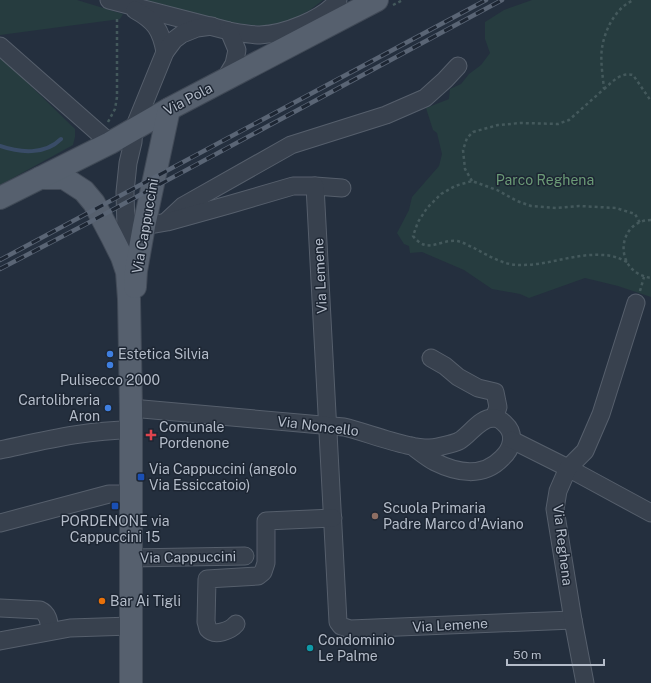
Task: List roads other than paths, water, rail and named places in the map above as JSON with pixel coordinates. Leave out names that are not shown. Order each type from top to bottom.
[{"type":"main road","name":"Via Pola","points":[[0,198],[40,178],[103,137],[134,128],[377,0]]},
{"type":"main road","name":"Via Cappuccini","points":[[130,345],[136,271],[168,109]]},
{"type":"main road","name":"Via Cappuccini","points":[[40,178],[64,178],[84,191],[94,204],[112,237],[122,257],[127,272],[131,408],[131,683]]},
{"type":"street","points":[[119,2],[212,26],[229,32],[247,35],[262,35],[293,28],[319,16],[338,0]]},
{"type":"street","points":[[119,2],[150,20],[162,36],[165,52]]},
{"type":"street","name":"Via Cappuccini","points":[[127,272],[125,192],[128,162],[133,142],[134,128],[165,52],[174,40],[182,34],[197,28],[212,26]]},
{"type":"street","points":[[225,79],[234,64],[237,50],[229,32]]},
{"type":"street","points":[[0,46],[103,137]]},
{"type":"street","points":[[167,222],[183,206],[291,145],[386,115],[425,98],[458,66]]},
{"type":"street","points":[[144,226],[167,222],[293,186],[342,188]]},
{"type":"street","name":"Via Lemene","points":[[315,186],[338,622],[345,629],[350,630],[573,620]]},
{"type":"street","name":"Via Reghena","points":[[585,683],[555,509],[558,491],[568,468],[585,451],[601,414],[638,298]]},
{"type":"street","points":[[412,446],[433,461],[464,472],[475,472],[492,466],[502,459],[509,450],[512,440],[511,432],[508,427],[502,421],[494,418],[498,407],[495,392],[478,388],[458,377],[445,366],[431,358]]},
{"type":"street","name":"Via Noncello","points":[[131,408],[328,425],[360,430],[412,446],[436,448],[459,441],[484,421],[494,418]]},
{"type":"street","points":[[0,450],[68,435],[131,430]]},
{"type":"street","points":[[512,440],[568,468],[651,513]]},
{"type":"street","points":[[0,523],[109,494],[130,494]]},
{"type":"street","points":[[236,624],[223,632],[214,632],[208,629],[206,622],[207,579],[258,576],[263,572],[266,563],[266,521],[333,518]]},
{"type":"street","name":"Via Cappuccini","points":[[131,558],[245,556]]},
{"type":"street","points":[[0,608],[40,610],[47,615],[50,632]]},
{"type":"street","points":[[0,641],[87,626],[131,626]]},
{"type":"waterway","points":[[0,146],[16,150],[32,151],[48,148],[61,139]]},
{"type":"railway","points":[[0,260],[486,0]]},
{"type":"railway","points":[[0,269],[502,0]]},
{"type":"place","name":"Estetica Silvia","points":[[110,354]]},
{"type":"place","name":"Pulisecco 2000","points":[[110,365]]},
{"type":"place","name":"Cartolibreria Aron","points":[[108,408]]},
{"type":"place","name":"Comunale Pordenone","points":[[151,435]]},
{"type":"place","name":"Via Cappuccini (angolo Via Essiccatoio)","points":[[141,477]]},
{"type":"place","name":"PORDENONE via Cappuccini 15","points":[[115,506]]},
{"type":"place","name":"Scuola Primaria Padre Marco d'Aviano","points":[[375,516]]},
{"type":"place","name":"Bar Ai Tigli","points":[[102,601]]},
{"type":"place","name":"Condominio Le Palme","points":[[310,648]]},
{"type":"park label","name":"Parco Reghena","points":[[545,180]]}]
